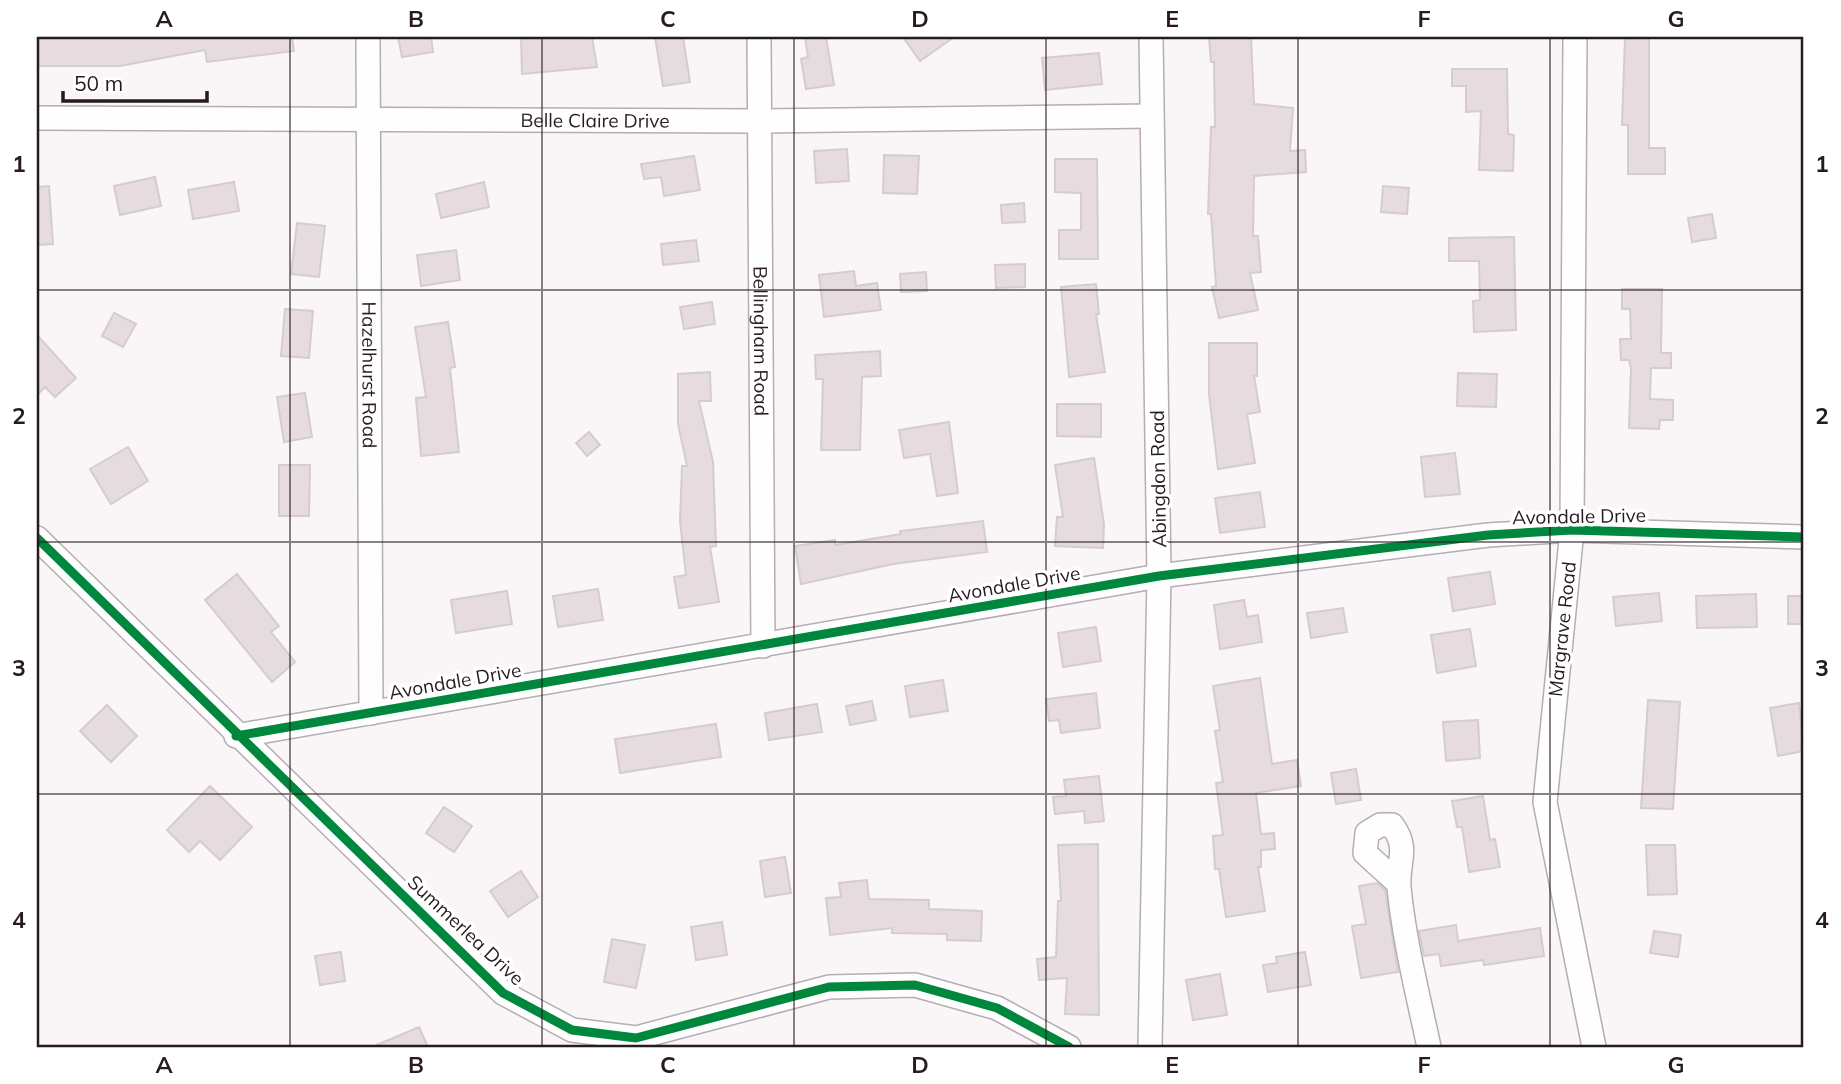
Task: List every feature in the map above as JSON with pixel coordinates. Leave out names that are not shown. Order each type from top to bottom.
[{"type":"street","name":"Hazelhurst Road","points":[[368,37],[370,713]]},
{"type":"street","name":"Bellingham Road","points":[[759,37],[763,646]]},
{"type":"street","name":"Abingdon Road","points":[[1150,1047],[1159,576],[1151,37]]},
{"type":"street","name":"Margrave Road","points":[[1574,37],[1572,530],[1545,802],[1594,1047]]},
{"type":"street","name":"Belle Claire Drive","points":[[37,118],[760,121],[1152,116]]},
{"type":"street","name":"Avondale Drive","points":[[236,736],[1159,576],[1488,535],[1572,530],[1804,537]]},
{"type":"street","name":"Summerlea Drive","points":[[37,538],[236,736],[502,993],[572,1030],[636,1038],[830,987],[915,985],[997,1008],[1069,1047]]},
{"type":"street","points":[[1399,884],[1429,1047]]},
{"type":"building","points":[[37,37],[292,37],[294,51],[207,62],[205,50],[120,66],[37,66]]},
{"type":"building","points":[[398,37],[431,37],[433,52],[402,57]]},
{"type":"building","points":[[521,37],[592,37],[597,67],[522,74]]},
{"type":"building","points":[[655,37],[683,37],[690,82],[663,86]]},
{"type":"building","points":[[805,37],[826,37],[834,85],[806,89],[801,59],[808,57]]},
{"type":"building","points":[[903,37],[954,37],[920,61]]},
{"type":"building","points":[[1209,37],[1251,37],[1254,104],[1293,108],[1290,151],[1305,150],[1306,172],[1254,176],[1253,236],[1258,236],[1261,272],[1250,273],[1258,310],[1219,318],[1212,287],[1216,286],[1211,214],[1208,214],[1211,127],[1215,127],[1214,62],[1211,62]]},
{"type":"building","points":[[1625,37],[1649,37],[1649,148],[1665,148],[1665,174],[1628,174],[1628,125],[1622,125]]},
{"type":"building","points":[[1099,53],[1102,84],[1045,90],[1042,58]]},
{"type":"building","points":[[1452,69],[1507,69],[1508,134],[1514,135],[1513,171],[1479,170],[1481,111],[1466,112],[1466,86],[1452,86]]},
{"type":"building","points":[[847,149],[849,181],[816,183],[814,151]]},
{"type":"building","points":[[884,155],[919,156],[917,194],[883,193]]},
{"type":"building","points":[[694,156],[700,190],[664,196],[661,177],[644,179],[641,164]]},
{"type":"building","points":[[1055,159],[1097,159],[1098,259],[1059,259],[1059,230],[1081,230],[1081,193],[1055,192]]},
{"type":"building","points":[[155,177],[161,206],[120,215],[114,186]]},
{"type":"building","points":[[234,182],[239,211],[193,219],[188,190]]},
{"type":"building","points":[[484,182],[489,207],[441,218],[436,194]]},
{"type":"building","points":[[49,186],[53,244],[37,245],[37,187]]},
{"type":"building","points":[[1383,186],[1409,188],[1407,214],[1381,212]]},
{"type":"building","points":[[1024,203],[1025,222],[1002,223],[1001,205]]},
{"type":"building","points":[[1712,214],[1716,238],[1692,242],[1688,218]]},
{"type":"building","points":[[297,223],[325,226],[319,277],[291,274]]},
{"type":"building","points":[[1514,237],[1516,330],[1474,332],[1473,301],[1480,300],[1479,261],[1449,261],[1449,238]]},
{"type":"building","points":[[696,240],[699,261],[663,265],[661,244]]},
{"type":"building","points":[[456,250],[460,280],[421,286],[417,255]]},
{"type":"building","points":[[1025,264],[1025,287],[996,288],[995,265]]},
{"type":"building","points":[[854,271],[856,286],[877,283],[881,310],[824,317],[819,275]]},
{"type":"building","points":[[926,272],[927,291],[901,292],[900,274]]},
{"type":"building","points":[[1096,284],[1099,314],[1096,314],[1105,372],[1069,377],[1061,287]]},
{"type":"building","points":[[1622,289],[1662,289],[1661,353],[1671,353],[1671,368],[1651,368],[1650,399],[1673,400],[1673,420],[1660,420],[1659,429],[1629,428],[1631,368],[1629,360],[1621,360],[1620,339],[1631,339],[1630,309],[1622,309]]},
{"type":"building","points":[[712,302],[715,324],[684,329],[680,307]]},
{"type":"building","points":[[285,309],[313,311],[309,358],[281,356]]},
{"type":"building","points":[[114,313],[136,324],[123,347],[102,336]]},
{"type":"building","points":[[448,322],[455,367],[450,368],[459,452],[421,456],[416,398],[426,397],[415,327]]},
{"type":"building","points":[[37,335],[76,378],[55,397],[45,387],[37,395]]},
{"type":"building","points":[[1209,343],[1257,343],[1257,376],[1254,376],[1260,412],[1247,414],[1255,463],[1218,469],[1209,394]]},
{"type":"building","points":[[880,351],[881,376],[862,377],[860,450],[821,450],[823,379],[816,379],[815,355]]},
{"type":"building","points":[[710,372],[711,401],[699,401],[713,462],[716,546],[710,547],[719,602],[679,608],[674,577],[686,575],[680,521],[682,466],[687,466],[678,424],[678,374]]},
{"type":"building","points":[[1458,373],[1497,374],[1496,407],[1457,406]]},
{"type":"building","points":[[305,393],[312,437],[284,442],[277,397]]},
{"type":"building","points":[[1057,404],[1101,404],[1101,437],[1057,436]]},
{"type":"building","points":[[949,422],[958,493],[937,496],[930,454],[904,458],[899,430]]},
{"type":"building","points":[[589,432],[600,445],[587,456],[576,443]]},
{"type":"building","points":[[128,447],[148,481],[111,504],[90,469]]},
{"type":"building","points":[[1455,453],[1460,494],[1425,497],[1421,457]]},
{"type":"building","points":[[1094,458],[1104,524],[1103,548],[1055,546],[1057,517],[1063,517],[1055,465]]},
{"type":"building","points":[[279,465],[310,465],[309,516],[279,516]]},
{"type":"building","points":[[1260,492],[1265,527],[1220,533],[1215,498]]},
{"type":"building","points":[[983,521],[987,552],[893,564],[801,584],[795,546],[835,540],[835,545],[901,534],[900,531]]},
{"type":"building","points":[[1490,572],[1495,604],[1453,611],[1448,578]]},
{"type":"building","points":[[237,574],[279,626],[271,632],[295,662],[272,682],[205,600]]},
{"type":"building","points":[[598,589],[603,620],[558,627],[553,596]]},
{"type":"building","points":[[507,591],[512,624],[456,633],[451,600]]},
{"type":"building","points":[[1659,593],[1662,621],[1616,626],[1613,597]]},
{"type":"building","points":[[1756,594],[1757,627],[1697,628],[1696,596]]},
{"type":"building","points":[[1788,596],[1804,596],[1804,624],[1788,624]]},
{"type":"building","points":[[1244,600],[1247,617],[1258,615],[1262,642],[1220,649],[1214,605]]},
{"type":"building","points":[[1343,608],[1347,632],[1311,638],[1307,613]]},
{"type":"building","points":[[1096,627],[1101,661],[1063,667],[1058,633]]},
{"type":"building","points":[[1470,629],[1476,666],[1437,673],[1431,635]]},
{"type":"building","points":[[1260,678],[1272,764],[1297,760],[1301,786],[1256,793],[1261,834],[1274,833],[1275,849],[1261,850],[1261,867],[1258,867],[1265,911],[1226,917],[1219,869],[1215,869],[1213,836],[1223,835],[1216,783],[1223,782],[1215,731],[1220,730],[1213,686]]},
{"type":"building","points":[[943,680],[948,711],[910,717],[905,686]]},
{"type":"building","points":[[1096,693],[1100,728],[1061,733],[1059,720],[1049,721],[1046,699]]},
{"type":"building","points":[[1648,700],[1680,702],[1673,809],[1641,808]]},
{"type":"building","points":[[872,701],[876,720],[850,725],[846,706]]},
{"type":"building","points":[[1799,703],[1804,751],[1778,756],[1770,708]]},
{"type":"building","points":[[817,704],[822,732],[769,740],[765,713]]},
{"type":"building","points":[[107,705],[137,736],[111,762],[80,731]]},
{"type":"building","points":[[1478,720],[1480,758],[1446,761],[1443,722]]},
{"type":"building","points":[[716,724],[721,757],[620,773],[615,739]]},
{"type":"building","points":[[1356,769],[1361,800],[1336,804],[1331,773]]},
{"type":"building","points":[[1099,776],[1104,821],[1085,823],[1084,811],[1055,814],[1053,797],[1066,796],[1064,780]]},
{"type":"building","points":[[210,786],[252,827],[220,860],[200,841],[189,852],[167,830]]},
{"type":"building","points":[[1483,796],[1490,840],[1495,839],[1500,867],[1469,872],[1462,827],[1457,827],[1452,801]]},
{"type":"building","points":[[444,807],[472,826],[454,852],[426,833]]},
{"type":"building","points":[[1098,844],[1099,1015],[1065,1014],[1067,978],[1039,980],[1037,959],[1056,957],[1058,901],[1061,901],[1058,845]]},
{"type":"building","points":[[1646,845],[1675,845],[1677,894],[1648,895]]},
{"type":"building","points":[[785,857],[791,893],[765,897],[760,861]]},
{"type":"building","points":[[521,871],[538,897],[508,917],[490,891]]},
{"type":"building","points":[[867,880],[869,899],[929,900],[929,909],[982,911],[981,941],[947,940],[947,934],[892,933],[892,928],[830,935],[826,898],[841,897],[839,883]]},
{"type":"building","points":[[1377,883],[1385,890],[1398,972],[1361,978],[1352,926],[1366,924],[1359,886]]},
{"type":"building","points":[[722,922],[727,955],[696,960],[691,927]]},
{"type":"building","points":[[1456,925],[1458,941],[1540,928],[1544,956],[1484,965],[1483,960],[1441,966],[1439,954],[1424,956],[1419,931]]},
{"type":"building","points":[[1654,931],[1681,935],[1678,957],[1650,953]]},
{"type":"building","points":[[612,939],[645,945],[636,988],[604,982]]},
{"type":"building","points":[[341,952],[345,981],[320,985],[315,956]]},
{"type":"building","points":[[1305,952],[1311,985],[1268,992],[1263,965],[1277,963],[1276,957]]},
{"type":"building","points":[[1220,974],[1227,1015],[1193,1020],[1186,980]]},
{"type":"building","points":[[419,1027],[428,1047],[372,1047]]},
{"type":"cycle path","points":[[236,736],[1159,576],[1488,535],[1572,530],[1804,537]]},
{"type":"cycle path","points":[[37,538],[503,993],[572,1030],[636,1038],[829,987],[915,985],[997,1008],[1069,1047]]}]
